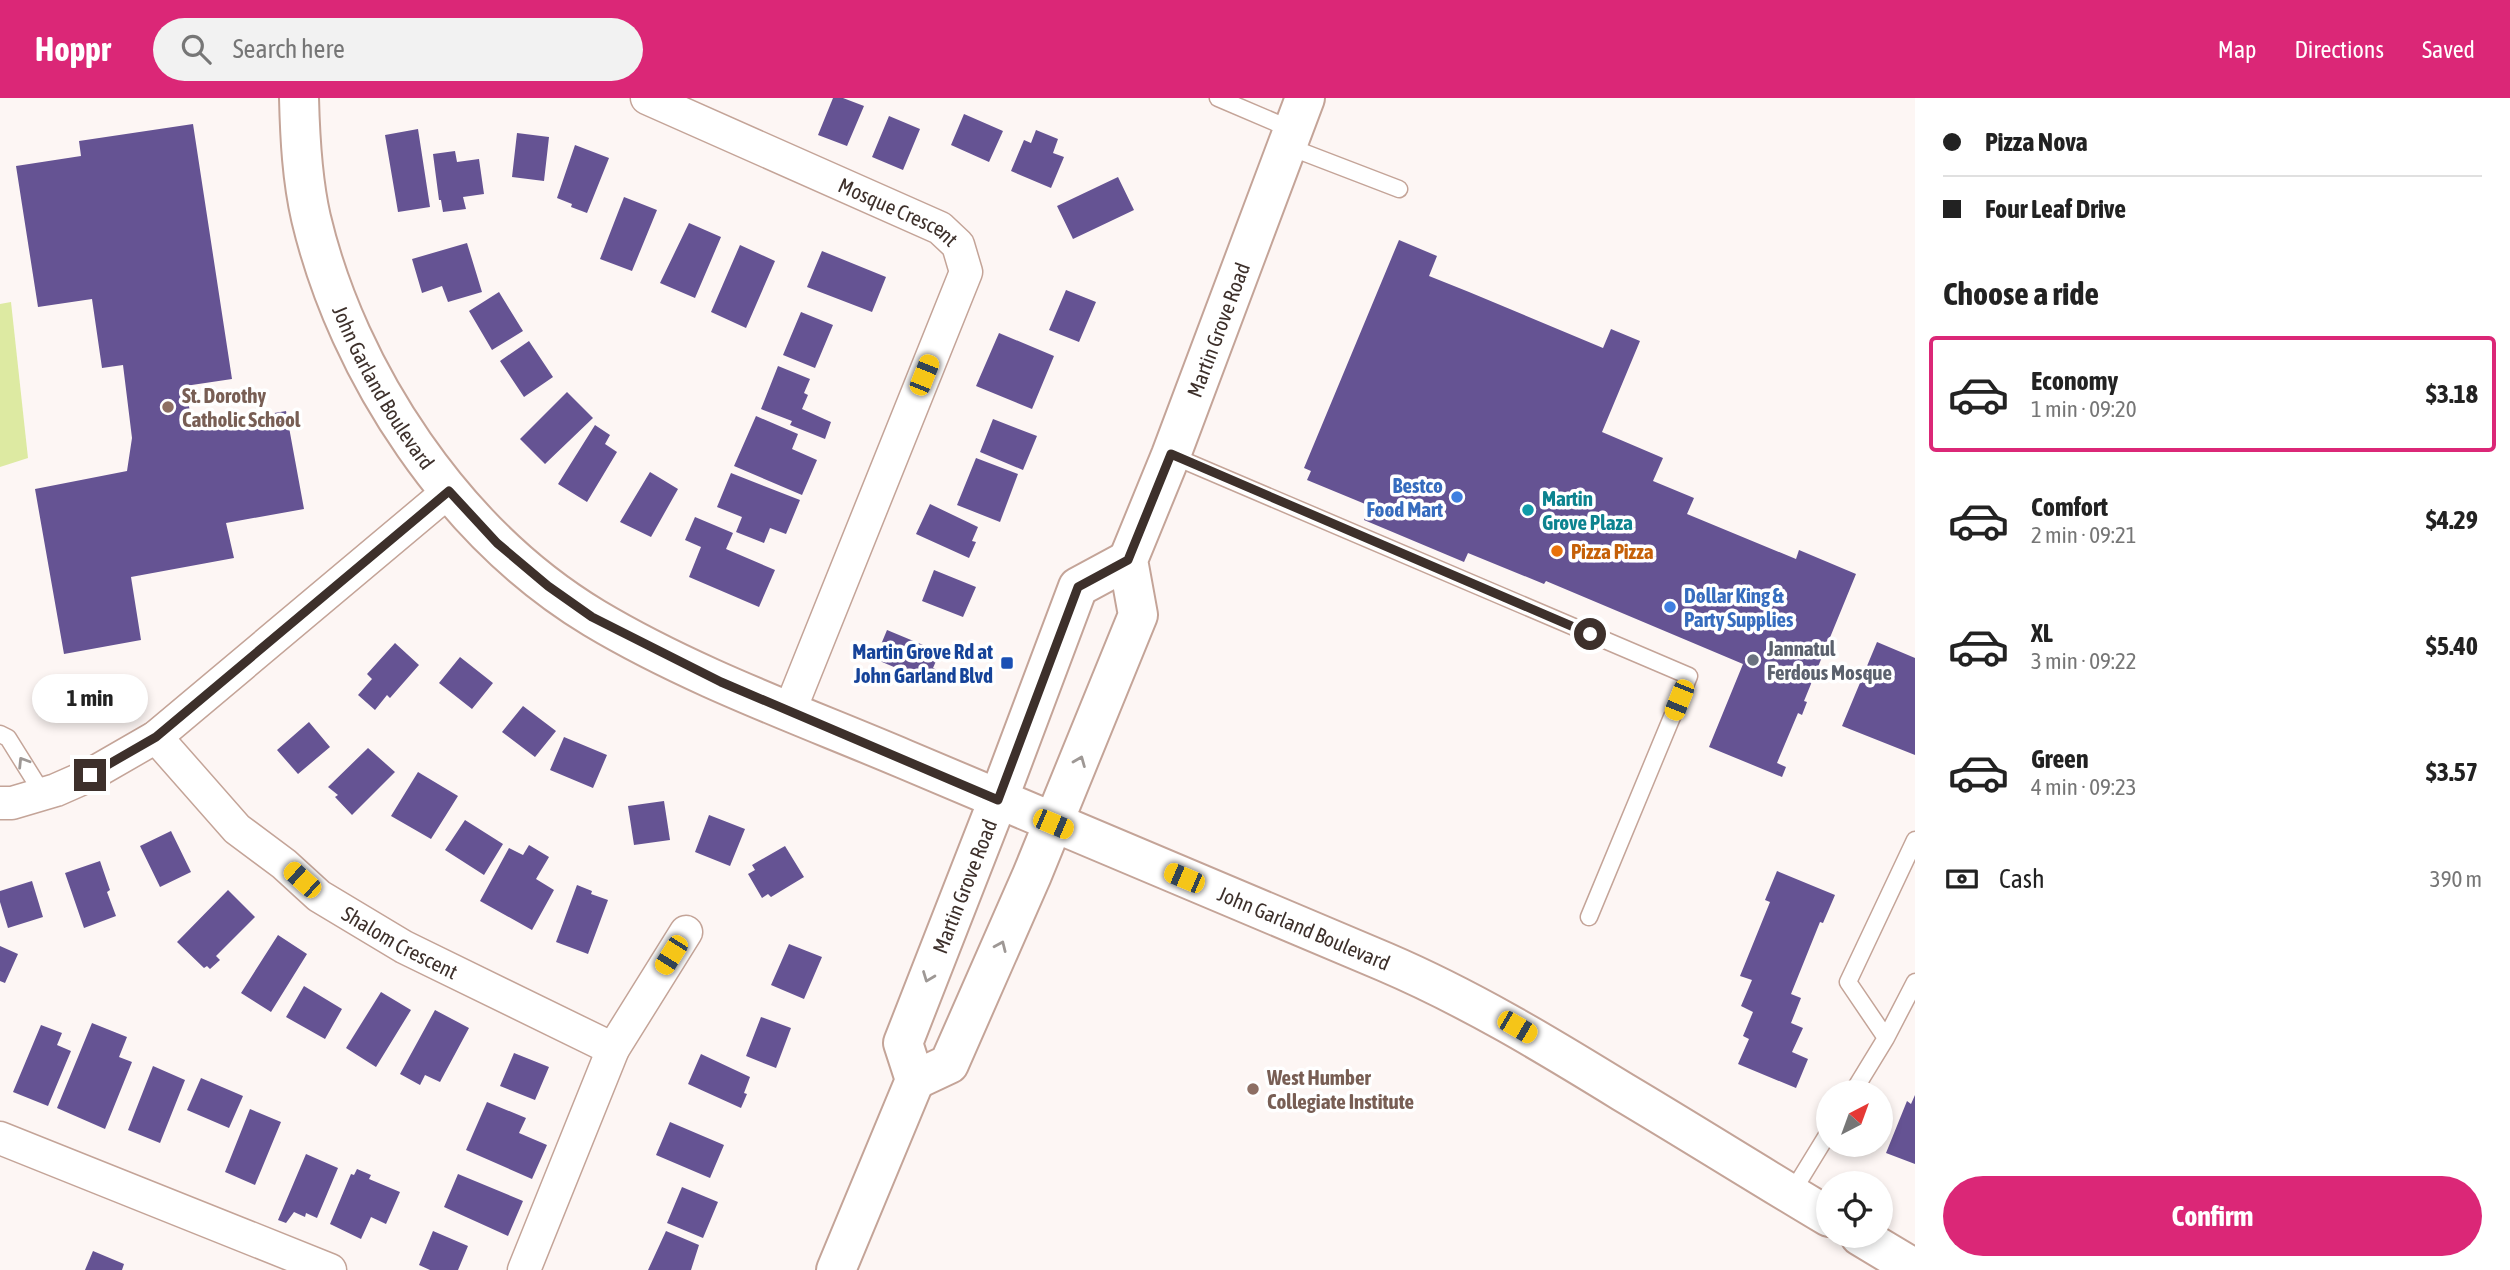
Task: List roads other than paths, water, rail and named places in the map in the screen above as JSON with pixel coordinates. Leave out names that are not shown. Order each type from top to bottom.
[{"type":"street","name":"John Garland Boulevard","points":[[299,98],[301,145],[310,214],[328,279],[373,377],[421,455],[449,491],[497,543],[548,586],[592,617],[721,682],[1390,964],[1479,1006],[1816,1209]]},
{"type":"street","name":"Mosque Crescent","points":[[647,98],[940,228],[958,245],[966,272],[789,710]]},
{"type":"street","name":"Martin Grove Road","points":[[915,1080],[903,1043],[1078,587],[1128,560],[1171,454],[1295,125]]},
{"type":"street","points":[[0,803],[12,803],[43,794],[90,775],[156,737],[449,491]]},
{"type":"street","points":[[836,1270],[915,1080],[949,1065],[1053,824],[1138,615],[1128,560]]},
{"type":"street","name":"Shalom Crescent","points":[[156,737],[237,829],[284,864],[319,897],[404,947],[612,1049]]},
{"type":"street","points":[[524,1270],[612,1049],[686,932]]},
{"type":"street","points":[[0,1138],[330,1270]]},
{"type":"street","points":[[1880,1248],[1915,1269]]},
{"type":"lane","points":[[1218,98],[1295,125],[1399,189]]},
{"type":"lane","points":[[1171,454],[1689,676],[1589,917]]},
{"type":"lane","points":[[0,734],[8,738],[43,794]]},
{"type":"lane","points":[[1886,1038],[1847,982],[1915,840]]},
{"type":"lane","points":[[1860,1080],[1915,982]]},
{"type":"lane","points":[[1791,1194],[1816,1153]]},
{"type":"place","name":"St. Dorothy Catholic School","points":[[168,407]]},
{"type":"place","name":"Bestco Food Mart","points":[[1457,497]]},
{"type":"place","name":"Martin Grove Plaza","points":[[1528,510]]},
{"type":"place","name":"Pizza Pizza","points":[[1557,551]]},
{"type":"place","name":"Dollar King & Party Supplies","points":[[1670,607]]},
{"type":"place","name":"Jannatul Ferdous Mosque","points":[[1753,660]]},
{"type":"place","name":"Martin Grove Rd at John Garland Blvd","points":[[1007,663]]},
{"type":"place","name":"West Humber Collegiate Institute","points":[[1253,1089]]}]
